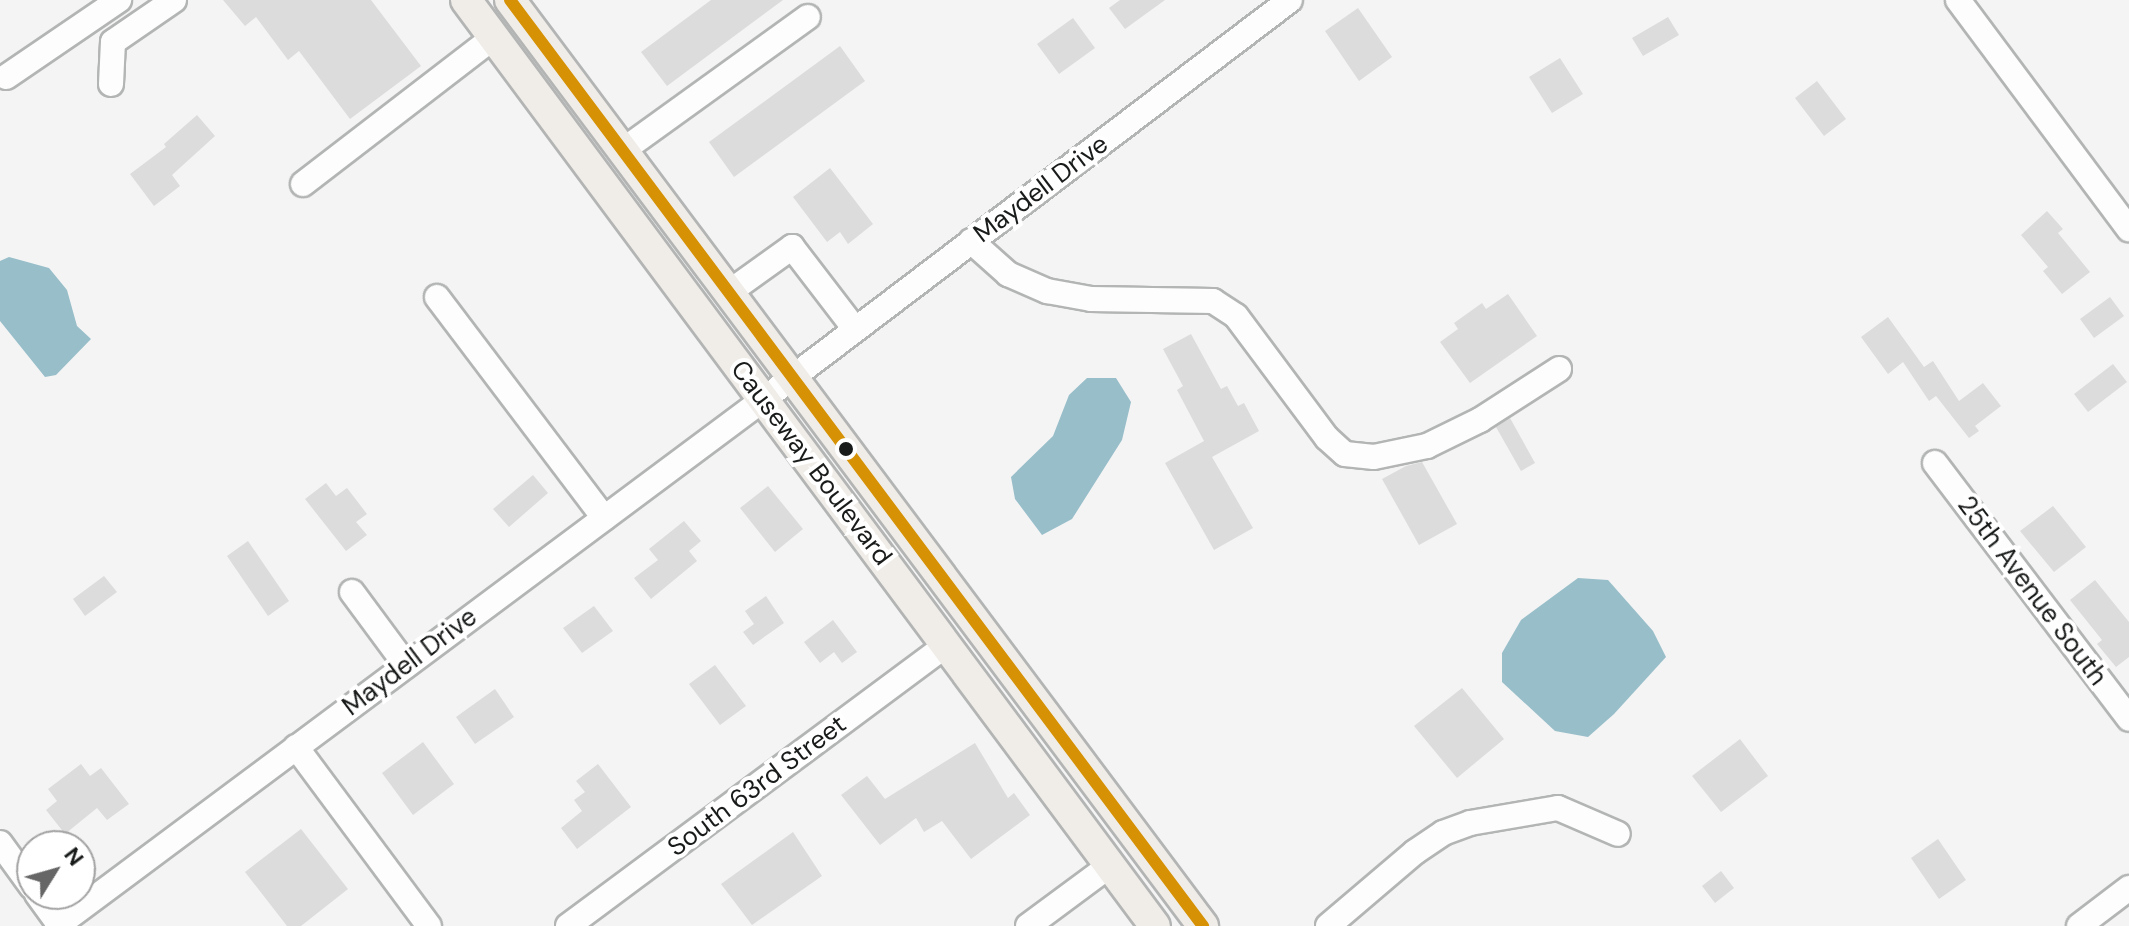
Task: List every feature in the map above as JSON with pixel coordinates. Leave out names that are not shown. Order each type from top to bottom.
[{"type":"main road","name":"Causeway Boulevard","points":[[466,0],[1155,926]]},
{"type":"main road","name":"Causeway Boulevard","points":[[510,0],[1203,926]]},
{"type":"street","points":[[6,77],[119,0]]},
{"type":"street","points":[[111,84],[113,42],[174,0]]},
{"type":"street","name":"Maydell Drive","points":[[58,925],[764,399],[1290,0]]},
{"type":"street","points":[[1958,0],[2129,229]]},
{"type":"street","points":[[622,151],[808,17]]},
{"type":"street","points":[[303,184],[494,37]]},
{"type":"street","points":[[971,241],[1008,274],[1047,291],[1104,299],[1213,301],[1236,316],[1327,438],[1345,454],[1374,457],[1427,446],[1480,420],[1559,369]]},
{"type":"street","points":[[728,293],[792,247],[855,329]]},
{"type":"street","points":[[437,297],[604,518]]},
{"type":"street","name":"25th Avenue South","points":[[1935,463],[2129,719]]},
{"type":"street","points":[[352,592],[406,665]]},
{"type":"street","name":"South 63rd Street","points":[[568,926],[946,645]]},
{"type":"street","points":[[296,747],[429,926]]},
{"type":"street","points":[[1328,926],[1415,852],[1443,833],[1470,823],[1558,808],[1618,834]]},
{"type":"street","points":[[0,843],[16,865]]},
{"type":"street","points":[[1028,926],[1109,866]]},
{"type":"street","points":[[2079,926],[2129,888]]},
{"type":"water","points":[[9,257],[49,268],[67,290],[77,326],[91,339],[56,375],[45,377],[0,321],[0,261]]},
{"type":"water","points":[[1087,378],[1116,378],[1131,402],[1122,440],[1072,519],[1042,535],[1015,499],[1011,477],[1053,436],[1069,395]]},
{"type":"water","points":[[1578,578],[1608,580],[1653,631],[1666,657],[1614,714],[1588,737],[1555,731],[1502,682],[1502,653],[1521,620]]},
{"type":"building","points":[[223,0],[371,0],[421,66],[350,119],[299,51],[288,60],[256,17],[245,26]]},
{"type":"building","points":[[711,0],[783,0],[667,86],[641,52]]},
{"type":"building","points":[[1120,0],[1165,0],[1125,29],[1109,8]]},
{"type":"building","points":[[1358,8],[1392,57],[1359,81],[1325,31]]},
{"type":"building","points":[[1668,17],[1679,35],[1643,56],[1632,38]]},
{"type":"building","points":[[1073,18],[1095,48],[1059,74],[1037,44]]},
{"type":"building","points":[[840,46],[865,81],[734,177],[709,142]]},
{"type":"building","points":[[1560,58],[1583,94],[1552,113],[1529,77]]},
{"type":"building","points":[[1817,81],[1846,119],[1824,136],[1795,98]]},
{"type":"building","points":[[197,115],[215,136],[172,175],[180,186],[154,206],[130,174],[166,147],[164,144]]},
{"type":"building","points":[[830,168],[873,224],[848,244],[840,232],[827,242],[793,197]]},
{"type":"building","points":[[2047,211],[2063,229],[2058,233],[2090,272],[2062,294],[2043,271],[2048,267],[2021,235]]},
{"type":"building","points":[[1508,294],[1537,336],[1470,383],[1440,342],[1458,329],[1454,323],[1482,303],[1486,309]]},
{"type":"building","points":[[2110,297],[2124,316],[2094,338],[2080,319]]},
{"type":"building","points":[[1888,317],[1924,367],[1933,361],[1959,401],[1983,383],[2001,406],[1975,426],[1979,431],[1969,438],[1936,396],[1929,401],[1903,362],[1888,374],[1861,337]]},
{"type":"building","points":[[1191,334],[1221,389],[1227,386],[1238,406],[1244,403],[1259,431],[1212,457],[1253,528],[1214,550],[1165,463],[1204,441],[1177,390],[1183,386],[1163,349]]},
{"type":"building","points":[[2113,364],[2127,382],[2088,412],[2074,394]]},
{"type":"building","points":[[1510,418],[1535,463],[1521,471],[1496,427]]},
{"type":"building","points":[[1422,462],[1457,524],[1419,545],[1382,479],[1406,466]]},
{"type":"building","points":[[533,475],[548,493],[509,527],[493,509]]},
{"type":"building","points":[[326,483],[336,496],[347,488],[367,514],[356,522],[367,535],[346,551],[305,499]]},
{"type":"building","points":[[768,486],[803,529],[775,552],[740,508]]},
{"type":"building","points":[[2053,506],[2086,547],[2054,572],[2020,531]]},
{"type":"building","points":[[684,521],[701,541],[689,551],[697,561],[651,599],[634,578],[658,560],[649,549]]},
{"type":"building","points":[[248,541],[289,601],[268,616],[227,556]]},
{"type":"building","points":[[104,576],[117,592],[85,616],[73,599]]},
{"type":"building","points":[[2095,580],[2129,622],[2129,657],[2116,667],[2097,644],[2102,640],[2070,600]]},
{"type":"building","points":[[766,596],[784,623],[753,645],[743,632],[754,624],[745,611]]},
{"type":"building","points":[[594,606],[613,631],[582,653],[563,628]]},
{"type":"building","points":[[833,620],[857,652],[842,663],[834,652],[820,663],[804,642]]},
{"type":"building","points":[[715,665],[746,706],[720,725],[689,684]]},
{"type":"building","points":[[1462,688],[1504,739],[1457,778],[1414,726]]},
{"type":"building","points":[[495,689],[514,717],[475,744],[456,717]]},
{"type":"building","points":[[1740,739],[1768,776],[1721,812],[1692,776]]},
{"type":"building","points":[[423,742],[454,784],[413,815],[382,773]]},
{"type":"building","points":[[975,743],[1008,798],[1014,793],[1030,815],[971,859],[942,821],[924,832],[916,818],[880,845],[841,795],[867,776],[885,799]]},
{"type":"building","points":[[81,764],[90,776],[101,768],[129,804],[107,820],[97,808],[70,830],[62,830],[46,810],[57,801],[48,789]]},
{"type":"building","points":[[598,764],[631,807],[577,849],[561,828],[582,811],[574,800],[585,792],[576,781]]},
{"type":"building","points":[[301,829],[348,889],[301,926],[287,926],[245,872]]},
{"type":"building","points":[[793,832],[822,876],[752,925],[721,884]]},
{"type":"building","points":[[1938,839],[1966,880],[1939,899],[1911,858]]},
{"type":"building","points":[[1721,871],[1734,888],[1715,903],[1702,886]]},
{"type":"transit line","points":[[510,0],[1203,926]]}]
